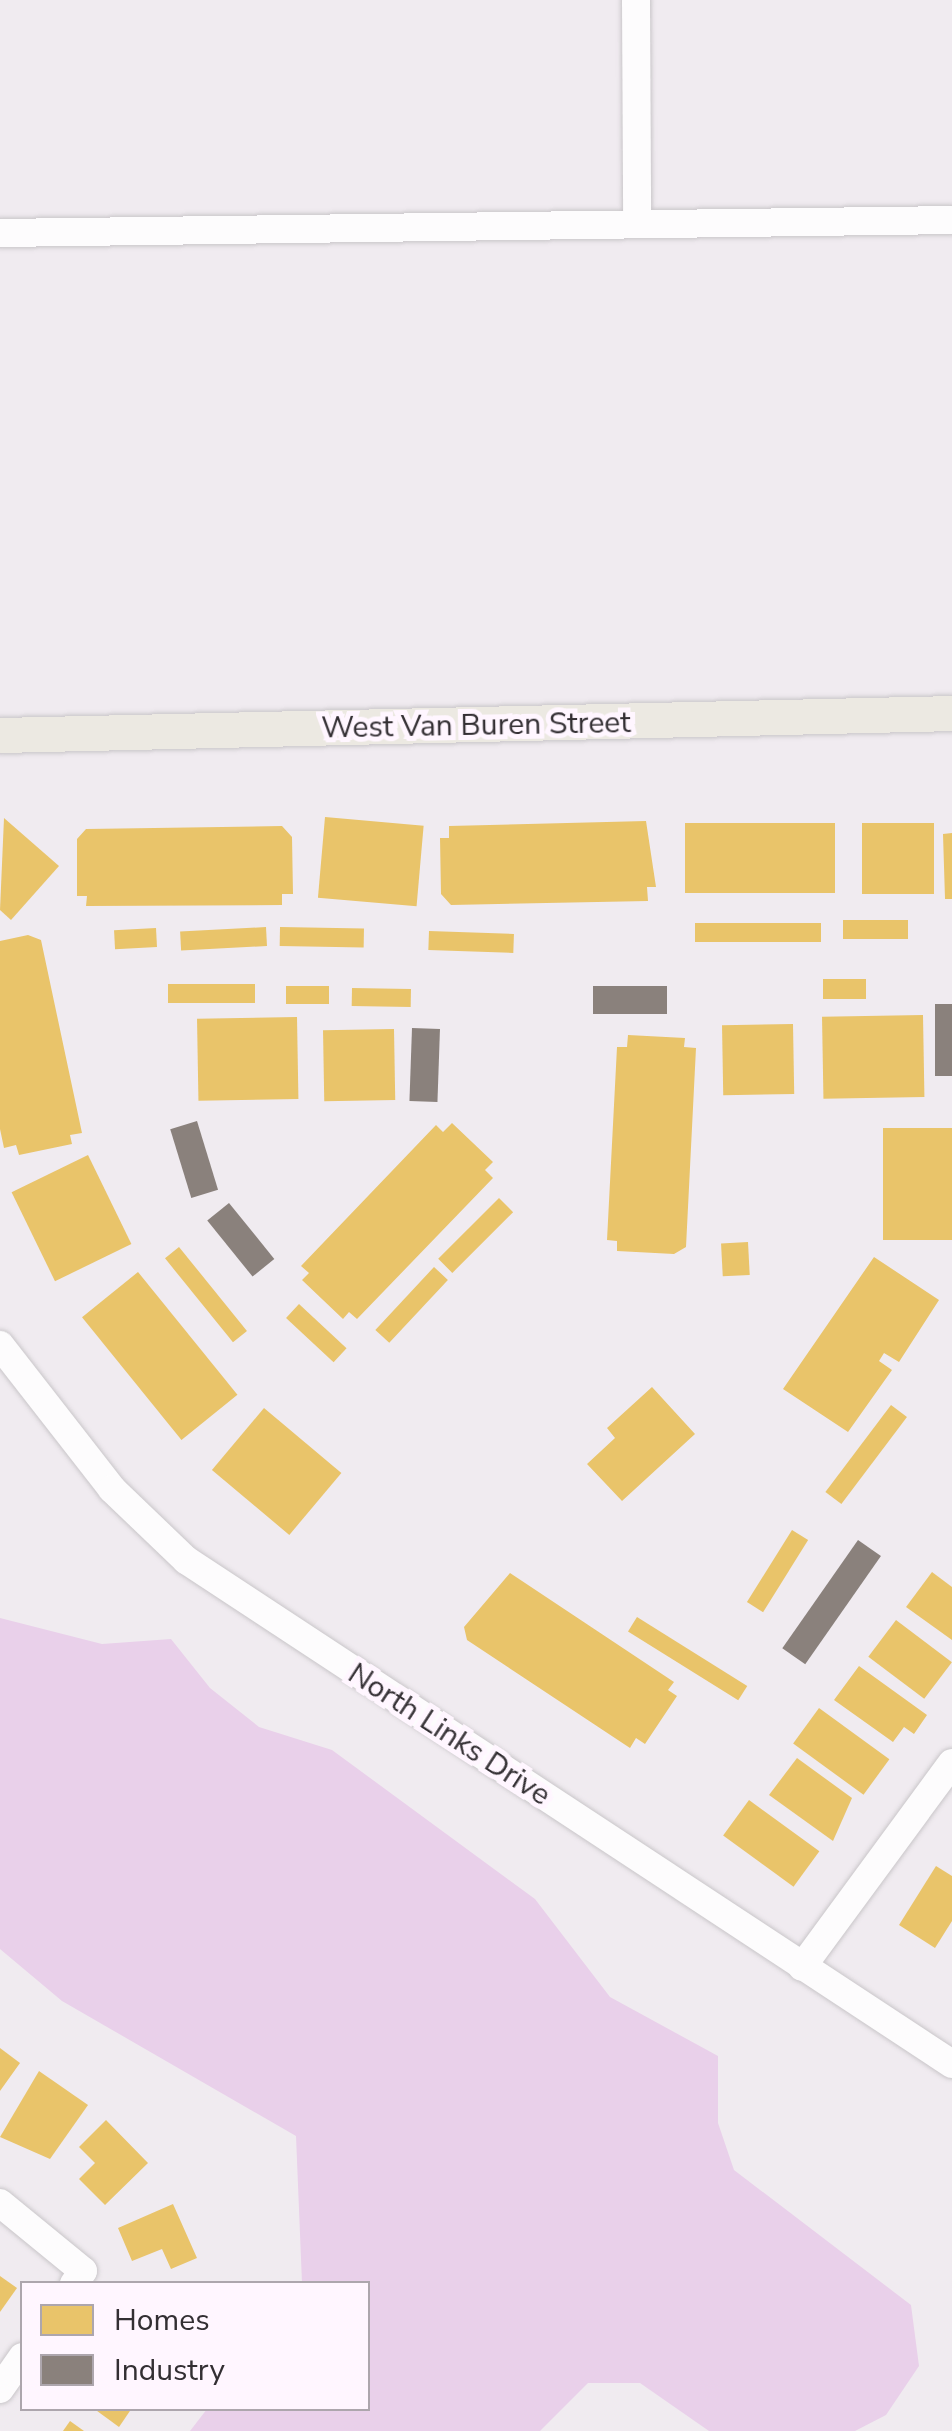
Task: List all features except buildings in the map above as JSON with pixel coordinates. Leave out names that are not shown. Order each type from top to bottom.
[{"type":"main road","name":"West Van Buren Street","points":[[0,735],[952,713]]},
{"type":"street","points":[[636,0],[637,222]]},
{"type":"street","points":[[0,234],[952,220]]},
{"type":"street","name":"North Links Drive","points":[[0,1345],[75,1446],[186,1560],[952,2064]]},
{"type":"street","points":[[802,1967],[948,1777]]},
{"type":"street","points":[[0,2202],[78,2277]]},
{"type":"street","points":[[0,2389],[20,2359]]},
{"type":"shaded area","points":[[0,1618],[102,1644],[171,1639],[210,1688],[259,1727],[332,1750],[535,1899],[610,1997],[718,2056],[718,2123],[734,2170],[911,2305],[919,2366],[886,2415],[855,2431],[709,2431],[640,2383],[588,2383],[540,2431],[190,2431],[205,2411],[370,2411],[370,2281],[302,2281],[296,2136],[62,2001],[0,1949]]}]
